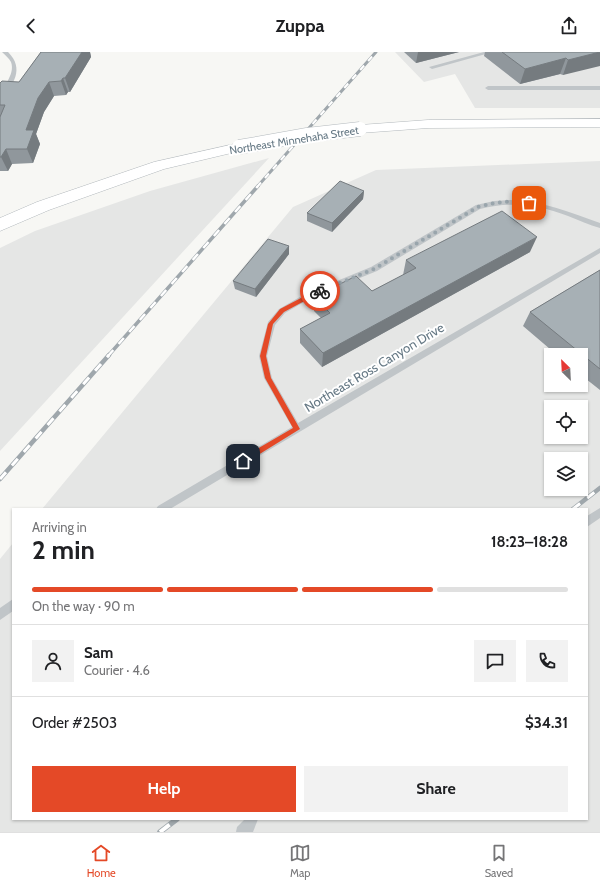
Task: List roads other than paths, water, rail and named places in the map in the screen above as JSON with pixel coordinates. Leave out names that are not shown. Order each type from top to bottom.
[{"type":"main road","name":"Northeast Minnehaha Street","points":[[0,225],[43,206],[159,166],[239,148],[307,135],[428,124],[600,123]]},
{"type":"lane","points":[[0,100],[15,70],[13,60],[5,52]]},
{"type":"lane","points":[[432,67],[490,52]]},
{"type":"lane","points":[[488,88],[600,88]]},
{"type":"lane","points":[[297,429],[268,378],[263,356],[271,324],[282,310],[308,296],[374,269],[478,207],[494,202],[515,201],[542,206],[600,226]]},
{"type":"lane","name":"Northeast Ross Canyon Drive","points":[[163,508],[600,250]]},
{"type":"lane","points":[[588,521],[600,512]]},
{"type":"lane","points":[[0,615],[12,605]]},
{"type":"lane","points":[[242,832],[248,827],[252,820]]},
{"type":"railway","points":[[257,187],[376,52]]},
{"type":"railway","points":[[108,356],[258,186]]},
{"type":"railway","points":[[0,479],[109,355]]},
{"type":"railway","points":[[574,508],[600,488]]},
{"type":"railway","points":[[160,832],[176,820]]}]
